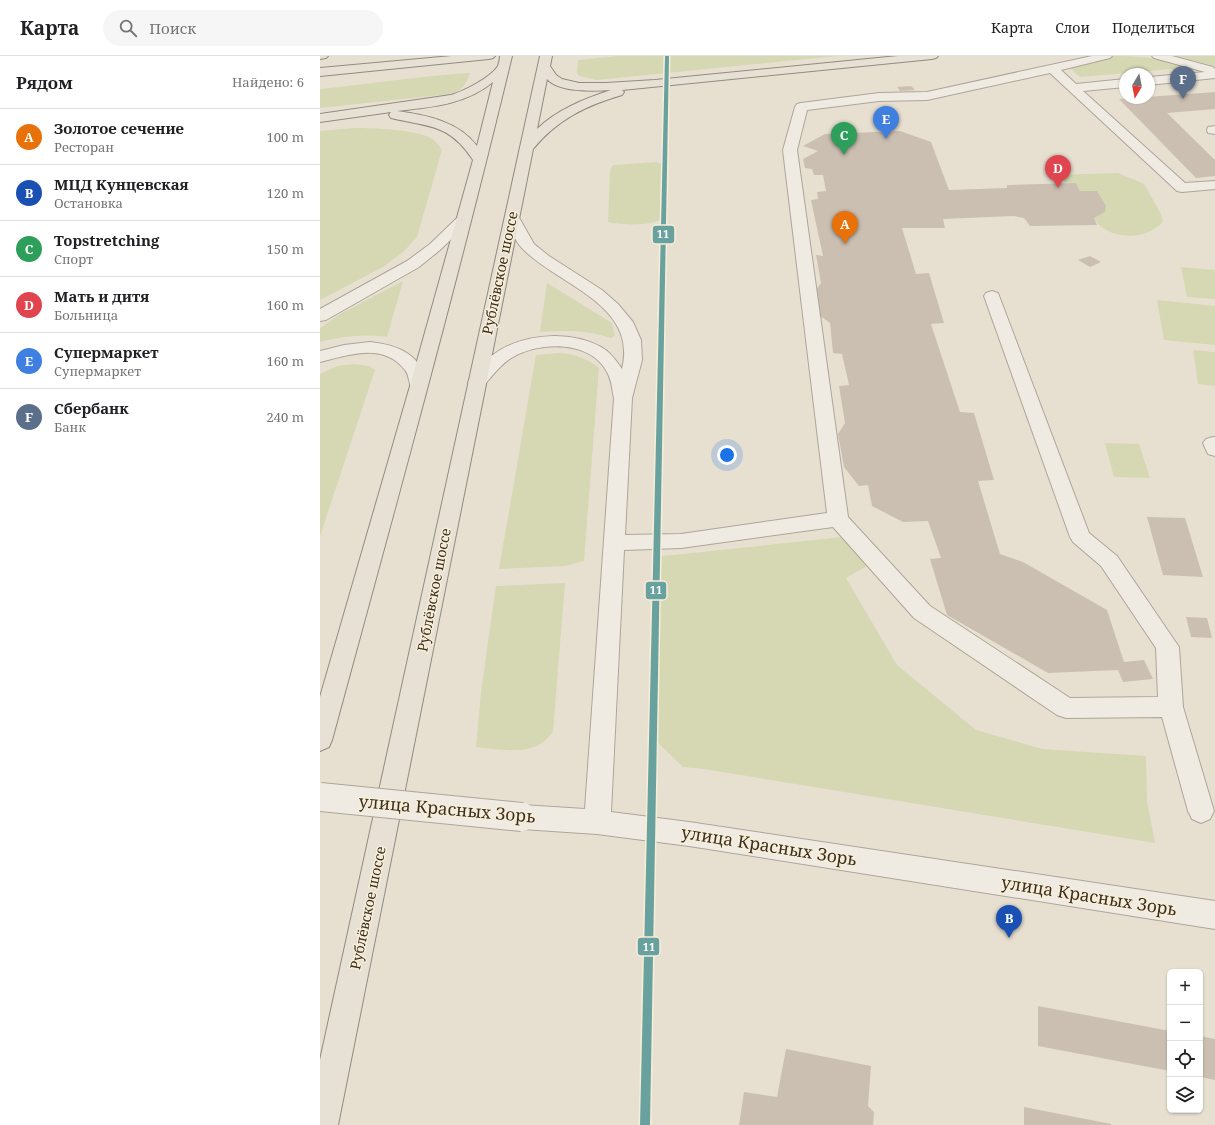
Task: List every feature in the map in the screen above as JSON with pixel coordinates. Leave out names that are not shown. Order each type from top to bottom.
[{"type":"main road","points":[[320,72],[489,56]]},
{"type":"main road","points":[[545,61],[550,76],[558,82],[573,85],[609,86],[655,84],[932,56]]},
{"type":"main road","name":"Рублёвское шоссе","points":[[322,1125],[477,382],[528,148],[545,61]]},
{"type":"main road","points":[[320,118],[446,101],[464,96],[483,86],[504,62]]},
{"type":"main road","points":[[320,740],[419,386],[480,160],[504,62]]},
{"type":"main road","points":[[528,148],[539,132],[569,111],[602,97],[655,84]]},
{"type":"main road","points":[[340,116],[392,114],[431,121],[451,130],[468,142],[480,160]]},
{"type":"street","points":[[1106,56],[927,96],[879,97],[801,107],[790,150],[838,519],[922,612],[1066,708],[1171,707]]},
{"type":"street","points":[[1158,56],[1215,70]]},
{"type":"street","points":[[1053,69],[1182,188],[1215,185]]},
{"type":"street","points":[[1155,80],[1215,74]]},
{"type":"street","points":[[1074,88],[1119,84]]},
{"type":"street","points":[[512,217],[519,234],[528,246],[543,259],[606,301],[620,315],[631,336],[633,359],[623,398],[597,822]]},
{"type":"street","points":[[320,316],[413,264],[435,247],[463,220]]},
{"type":"street","points":[[992,296],[1080,537],[1109,561],[1167,647],[1171,707],[1201,811]]},
{"type":"street","points":[[477,382],[492,365],[510,352],[525,345],[552,341],[571,342],[588,346],[604,358],[616,372],[623,398]]},
{"type":"street","points":[[320,357],[335,351],[354,347],[370,347],[390,350],[404,358],[414,369],[419,386]]},
{"type":"street","points":[[614,543],[681,541],[838,519]]},
{"type":"street","name":"улица Красных Зорь","points":[[320,797],[597,822],[697,835],[1215,915]]},
{"type":"green space","points":[[618,56],[838,56],[597,80],[579,76],[577,73],[578,60]]},
{"type":"green space","points":[[1106,56],[1158,59],[1184,68],[1155,71],[1155,68],[1119,68],[1119,74],[1080,77],[1068,66]]},
{"type":"green space","points":[[1175,56],[1215,56],[1215,66]]},
{"type":"green space","points":[[470,73],[463,87],[450,94],[320,108],[320,89]]},
{"type":"green space","points":[[372,128],[417,133],[434,140],[442,150],[417,237],[403,252],[383,267],[320,300],[320,131]]},
{"type":"green space","points":[[656,162],[666,166],[665,217],[646,224],[622,224],[608,222],[610,170],[613,165]]},
{"type":"green space","points":[[1118,173],[1144,184],[1160,212],[1163,221],[1157,228],[1138,235],[1128,236],[1108,231],[1100,226],[1094,218],[1105,212],[1106,207],[1097,191],[1080,191],[1076,183],[1065,183],[1059,175]]},
{"type":"green space","points":[[1181,267],[1215,270],[1215,299],[1187,297]]},
{"type":"green space","points":[[403,281],[387,337],[353,336],[320,342],[320,328],[342,313]]},
{"type":"green space","points":[[547,283],[612,323],[615,335],[611,338],[594,333],[576,331],[540,332]]},
{"type":"green space","points":[[1157,300],[1215,306],[1215,345],[1164,340]]},
{"type":"green space","points":[[1193,350],[1215,352],[1215,386],[1198,384]]},
{"type":"green space","points":[[559,353],[580,357],[599,368],[584,561],[565,566],[499,569],[536,355]]},
{"type":"green space","points":[[354,364],[369,366],[375,370],[320,536],[320,374],[337,366]]},
{"type":"green space","points":[[1105,443],[1139,444],[1150,478],[1114,477]]},
{"type":"green space","points":[[853,536],[876,561],[846,578],[897,665],[976,730],[1042,749],[1146,756],[1147,801],[1155,843],[704,769],[683,767],[653,738],[654,557]]},
{"type":"green space","points":[[565,583],[553,732],[542,743],[527,749],[501,750],[476,747],[481,692],[496,586]]},
{"type":"building","points":[[911,86],[915,90],[900,91],[897,87]]},
{"type":"building","points":[[1215,92],[1215,109],[1167,113],[1215,160],[1215,176],[1196,178],[1124,104],[1155,104],[1155,96]]},
{"type":"building","points":[[900,131],[931,142],[949,190],[1007,188],[1007,185],[1076,183],[1080,191],[1097,191],[1106,206],[1105,212],[1094,218],[1097,225],[1030,226],[1024,218],[1014,216],[943,219],[945,228],[902,228],[916,274],[929,273],[944,323],[931,324],[960,412],[974,413],[994,480],[978,481],[1000,554],[1023,562],[1107,610],[1124,662],[1144,660],[1153,679],[1123,682],[1118,670],[1048,673],[947,615],[930,559],[941,558],[928,521],[903,522],[872,506],[868,485],[859,486],[844,467],[838,434],[845,423],[839,386],[849,385],[842,354],[833,353],[830,323],[819,315],[815,291],[821,283],[816,255],[823,256],[811,200],[818,199],[817,192],[826,191],[823,175],[814,175],[812,169],[805,168],[803,159],[818,151],[803,146],[825,134]]},
{"type":"building","points":[[1090,256],[1101,262],[1090,267],[1078,260]]},
{"type":"building","points":[[1147,517],[1185,518],[1203,577],[1163,575]]},
{"type":"building","points":[[1186,617],[1207,618],[1212,638],[1191,637]]},
{"type":"building","points":[[1038,1006],[1167,1030],[1167,1070],[1038,1046]]},
{"type":"building","points":[[1203,1037],[1215,1039],[1215,1080],[1203,1078]]},
{"type":"building","points":[[786,1049],[871,1066],[868,1106],[874,1112],[873,1125],[739,1125],[744,1092],[777,1097]]},
{"type":"building","points":[[1024,1107],[1111,1124],[1111,1125],[1024,1125]]},
{"type":"transit line","name":"11","points":[[645,1125],[667,56]]},
{"type":"place","name":"Сбербанк","points":[[1183,99]]},
{"type":"place","name":"Супермаркет","points":[[886,139]]},
{"type":"place","name":"Topstretching","points":[[844,155]]},
{"type":"place","name":"Мать и дитя","points":[[1058,188]]},
{"type":"place","name":"Золотое сечение","points":[[845,244]]},
{"type":"place","name":"МЦД Кунцевская","points":[[1009,938]]}]
